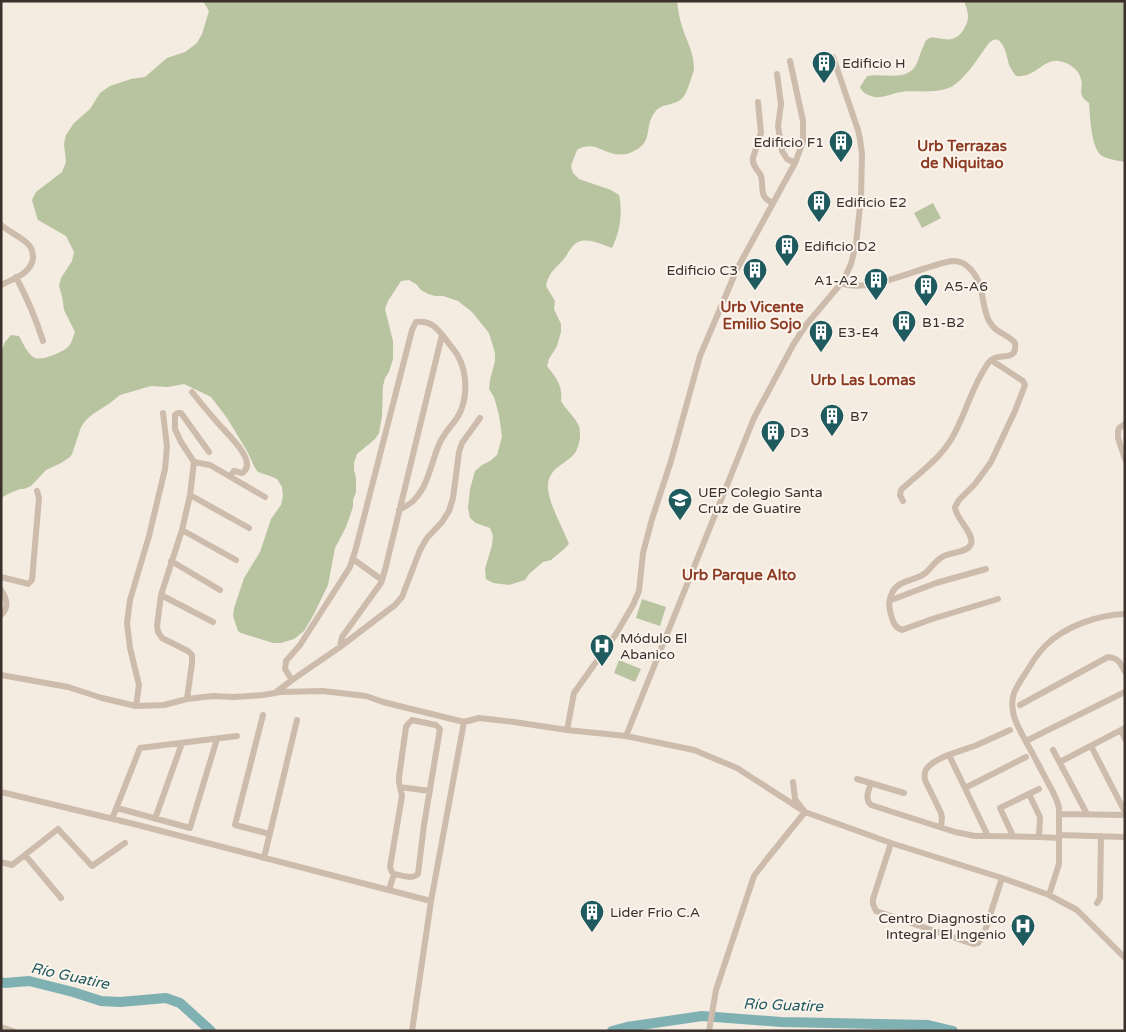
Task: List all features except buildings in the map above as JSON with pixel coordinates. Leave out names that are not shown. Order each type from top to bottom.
[{"type":"street","points":[[626,736],[754,418],[792,345],[841,283],[851,264],[856,244],[861,197],[862,154],[858,130],[833,57]]},
{"type":"street","points":[[568,730],[574,693],[616,634],[639,591],[643,553],[671,462],[700,356],[737,269],[795,164],[803,142],[803,121],[790,61]]},
{"type":"street","points":[[777,74],[781,104],[778,126],[782,151],[786,159],[795,164]]},
{"type":"street","points":[[758,102],[760,132],[752,163],[760,173],[766,199],[773,203]]},
{"type":"street","points":[[1,226],[26,242],[32,252],[33,261],[29,269],[1,285]]},
{"type":"street","points":[[841,283],[860,286],[951,262],[962,263],[969,268],[978,282],[991,325],[998,332],[1011,338],[1015,343],[1016,349],[1012,355],[995,357],[991,360],[978,381],[951,440],[932,463],[901,490],[900,494],[903,501]]},
{"type":"street","points":[[16,277],[26,296],[44,341]]},
{"type":"street","points":[[292,680],[285,669],[286,661],[300,645],[350,567],[353,559],[412,330],[416,322],[423,321],[432,324],[458,356],[465,377],[465,397],[463,408],[442,437],[422,490],[415,500],[399,510]]},
{"type":"street","points":[[340,647],[342,637],[382,580],[442,335]]},
{"type":"street","points":[[991,360],[1023,381],[1025,385],[991,462],[955,507],[956,513],[971,537],[971,544],[964,551],[942,556],[922,576],[896,586],[888,605],[897,628],[902,630],[998,599]]},
{"type":"street","points":[[192,392],[244,453],[246,470],[242,472],[234,471],[230,476]]},
{"type":"street","points":[[136,706],[139,685],[130,648],[127,623],[130,600],[149,536],[165,469],[167,446],[163,413]]},
{"type":"street","points":[[187,699],[192,655],[188,650],[162,638],[157,626],[161,595],[182,530],[190,495],[194,462],[174,429],[175,415],[180,414],[209,452]]},
{"type":"street","points":[[274,693],[340,647],[395,605],[402,597],[420,550],[427,538],[442,522],[449,511],[462,443],[480,418]]},
{"type":"street","points":[[1125,424],[1119,428],[1118,434],[1125,459]]},
{"type":"street","points":[[194,462],[210,465],[265,497]]},
{"type":"street","points":[[1,577],[28,584],[32,580],[38,491]]},
{"type":"street","points":[[190,495],[249,528]]},
{"type":"street","points":[[182,530],[236,560]]},
{"type":"street","points":[[353,559],[382,580]]},
{"type":"street","points":[[172,562],[220,590]]},
{"type":"street","points":[[890,598],[894,599],[936,583],[986,569]]},
{"type":"street","points":[[1,590],[7,604],[1,615]]},
{"type":"street","points":[[161,595],[213,622]]},
{"type":"street","points":[[1049,895],[1059,864],[1060,814],[1057,801],[1014,717],[1012,700],[1017,686],[1039,652],[1050,642],[1067,630],[1099,617],[1125,614]]},
{"type":"street","points":[[1020,705],[1108,658],[1119,661],[1125,672]]},
{"type":"street","points":[[1,674],[68,686],[102,698],[136,706],[164,705],[187,699],[213,696],[234,697],[280,692],[323,691],[366,696],[464,722],[479,718],[514,722],[626,736],[694,750],[737,768],[805,812],[891,843],[1049,895],[1078,910],[1125,958]]},
{"type":"street","points":[[1026,741],[1125,692]]},
{"type":"street","points":[[263,715],[235,825],[270,834]]},
{"type":"street","points":[[264,858],[297,720]]},
{"type":"street","points":[[389,890],[394,874],[391,870],[391,863],[402,796],[399,777],[406,727],[415,720],[436,724],[440,729],[418,874],[412,877],[394,874]]},
{"type":"street","points":[[412,1031],[431,901],[464,722]]},
{"type":"street","points":[[1060,762],[1123,729],[1125,739]]},
{"type":"street","points":[[941,827],[941,813],[925,780],[926,769],[929,765],[949,755],[1010,730]]},
{"type":"street","points":[[112,819],[140,748],[237,736]]},
{"type":"street","points":[[116,808],[190,828],[217,739]]},
{"type":"street","points":[[155,819],[182,743]]},
{"type":"street","points":[[1060,814],[1125,814],[1091,746]]},
{"type":"street","points":[[1053,750],[1087,814]]},
{"type":"street","points":[[949,755],[988,836]]},
{"type":"street","points":[[965,788],[1026,758]]},
{"type":"street","points":[[857,779],[904,793]]},
{"type":"street","points":[[793,782],[795,799],[805,812]]},
{"type":"street","points":[[871,783],[867,799],[869,804],[963,834],[1038,837],[1125,836]]},
{"type":"street","points":[[400,787],[430,791]]},
{"type":"street","points":[[1013,836],[1000,808],[1038,789]]},
{"type":"street","points":[[1,792],[431,901]]},
{"type":"street","points":[[1029,794],[1040,817],[1038,837]]},
{"type":"street","points":[[709,1029],[716,990],[754,876],[805,812]]},
{"type":"street","points":[[1,862],[12,865],[58,829],[92,866],[125,843]]},
{"type":"street","points":[[1096,903],[1100,898],[1101,836]]},
{"type":"street","points":[[891,843],[873,899],[876,911],[973,944],[978,944],[984,934],[1002,878]]},
{"type":"street","points":[[25,855],[61,898]]},
{"type":"street","points":[[1,1027],[13,1031]]},
{"type":"green space","points":[[203,1],[677,1],[681,23],[694,64],[694,71],[685,94],[677,102],[661,107],[655,112],[644,144],[639,148],[625,154],[618,154],[590,146],[582,147],[577,150],[571,166],[573,173],[579,179],[611,190],[619,195],[621,208],[620,222],[612,248],[591,241],[576,243],[547,281],[546,286],[555,301],[554,309],[561,324],[561,332],[557,346],[547,366],[560,386],[561,401],[579,426],[580,438],[575,453],[555,470],[549,479],[548,485],[550,499],[569,544],[551,560],[543,562],[525,580],[509,585],[493,583],[486,579],[485,569],[493,536],[490,528],[476,523],[470,518],[468,508],[470,489],[475,471],[497,455],[502,437],[499,415],[494,397],[489,389],[495,353],[489,333],[472,312],[458,301],[428,294],[409,280],[401,281],[385,309],[393,341],[393,359],[383,386],[382,416],[379,433],[375,439],[357,454],[354,463],[356,492],[353,507],[346,527],[335,548],[328,585],[304,631],[294,639],[273,643],[241,633],[238,631],[233,616],[244,578],[260,552],[271,519],[281,505],[282,487],[277,479],[258,472],[227,418],[211,397],[184,384],[168,387],[151,386],[120,395],[86,420],[81,427],[70,457],[46,470],[31,486],[1,498],[1,353],[5,342],[11,335],[19,336],[30,354],[38,359],[68,347],[75,332],[64,310],[59,286],[61,278],[72,261],[74,252],[66,236],[38,220],[32,200],[36,192],[62,172],[66,162],[64,144],[66,135],[74,123],[90,109],[100,93],[110,86],[131,79],[145,77],[167,58],[185,52],[197,43],[202,34],[209,11]]},
{"type":"green space","points":[[964,1],[1125,1],[1125,162],[1104,157],[1098,152],[1093,139],[1089,103],[1083,97],[1080,75],[1075,69],[1066,63],[1053,61],[1034,72],[1023,76],[1016,76],[1009,65],[1001,42],[997,40],[989,43],[962,79],[951,87],[933,91],[901,92],[878,97],[870,96],[862,91],[860,87],[867,76],[902,75],[912,70],[928,39],[950,39],[960,34],[967,24],[968,17]]},
{"type":"green space","points":[[933,203],[941,218],[922,228],[914,213]]},
{"type":"green space","points":[[642,599],[666,607],[660,626],[636,618]]},
{"type":"green space","points":[[619,660],[641,669],[635,682],[614,673]]},
{"type":"waterway","name":"Río Guatire","points":[[1,982],[29,981],[101,1001],[120,1002],[166,998],[180,1003],[211,1031]]},
{"type":"waterway","name":"Río Guatire","points":[[612,1031],[702,1016],[781,1022],[928,1025],[953,1031]]},
{"type":"place","name":"Edificio H","points":[[824,84]]},
{"type":"place","name":"Edificio F1","points":[[841,163]]},
{"type":"place","name":"Edificio E2","points":[[819,223]]},
{"type":"place","name":"Edificio D2","points":[[787,267]]},
{"type":"place","name":"Edificio C3","points":[[755,291]]},
{"type":"place","name":"A1-A2","points":[[876,301]]},
{"type":"place","name":"A5-A6","points":[[926,307]]},
{"type":"place","name":"B1-B2","points":[[904,343]]},
{"type":"place","name":"E3-E4","points":[[821,353]]},
{"type":"place","name":"B7","points":[[832,437]]},
{"type":"place","name":"D3","points":[[773,453]]},
{"type":"place","name":"UEP Colegio Santa Cruz de Guatire","points":[[680,521]]},
{"type":"place","name":"Módulo El Abanico","points":[[602,667]]},
{"type":"place","name":"Lider Frio C.A","points":[[592,933]]},
{"type":"place","name":"Centro Diagnostico Integral El Ingenio","points":[[1023,947]]},
{"type":"district","name":"Urb Terrazas de Niquitao","points":[[962,154]]},
{"type":"district","name":"Urb Vicente Emilio Sojo","points":[[762,316]]},
{"type":"district","name":"Urb Las Lomas","points":[[863,380]]},
{"type":"district","name":"Urb Parque Alto","points":[[739,575]]}]
